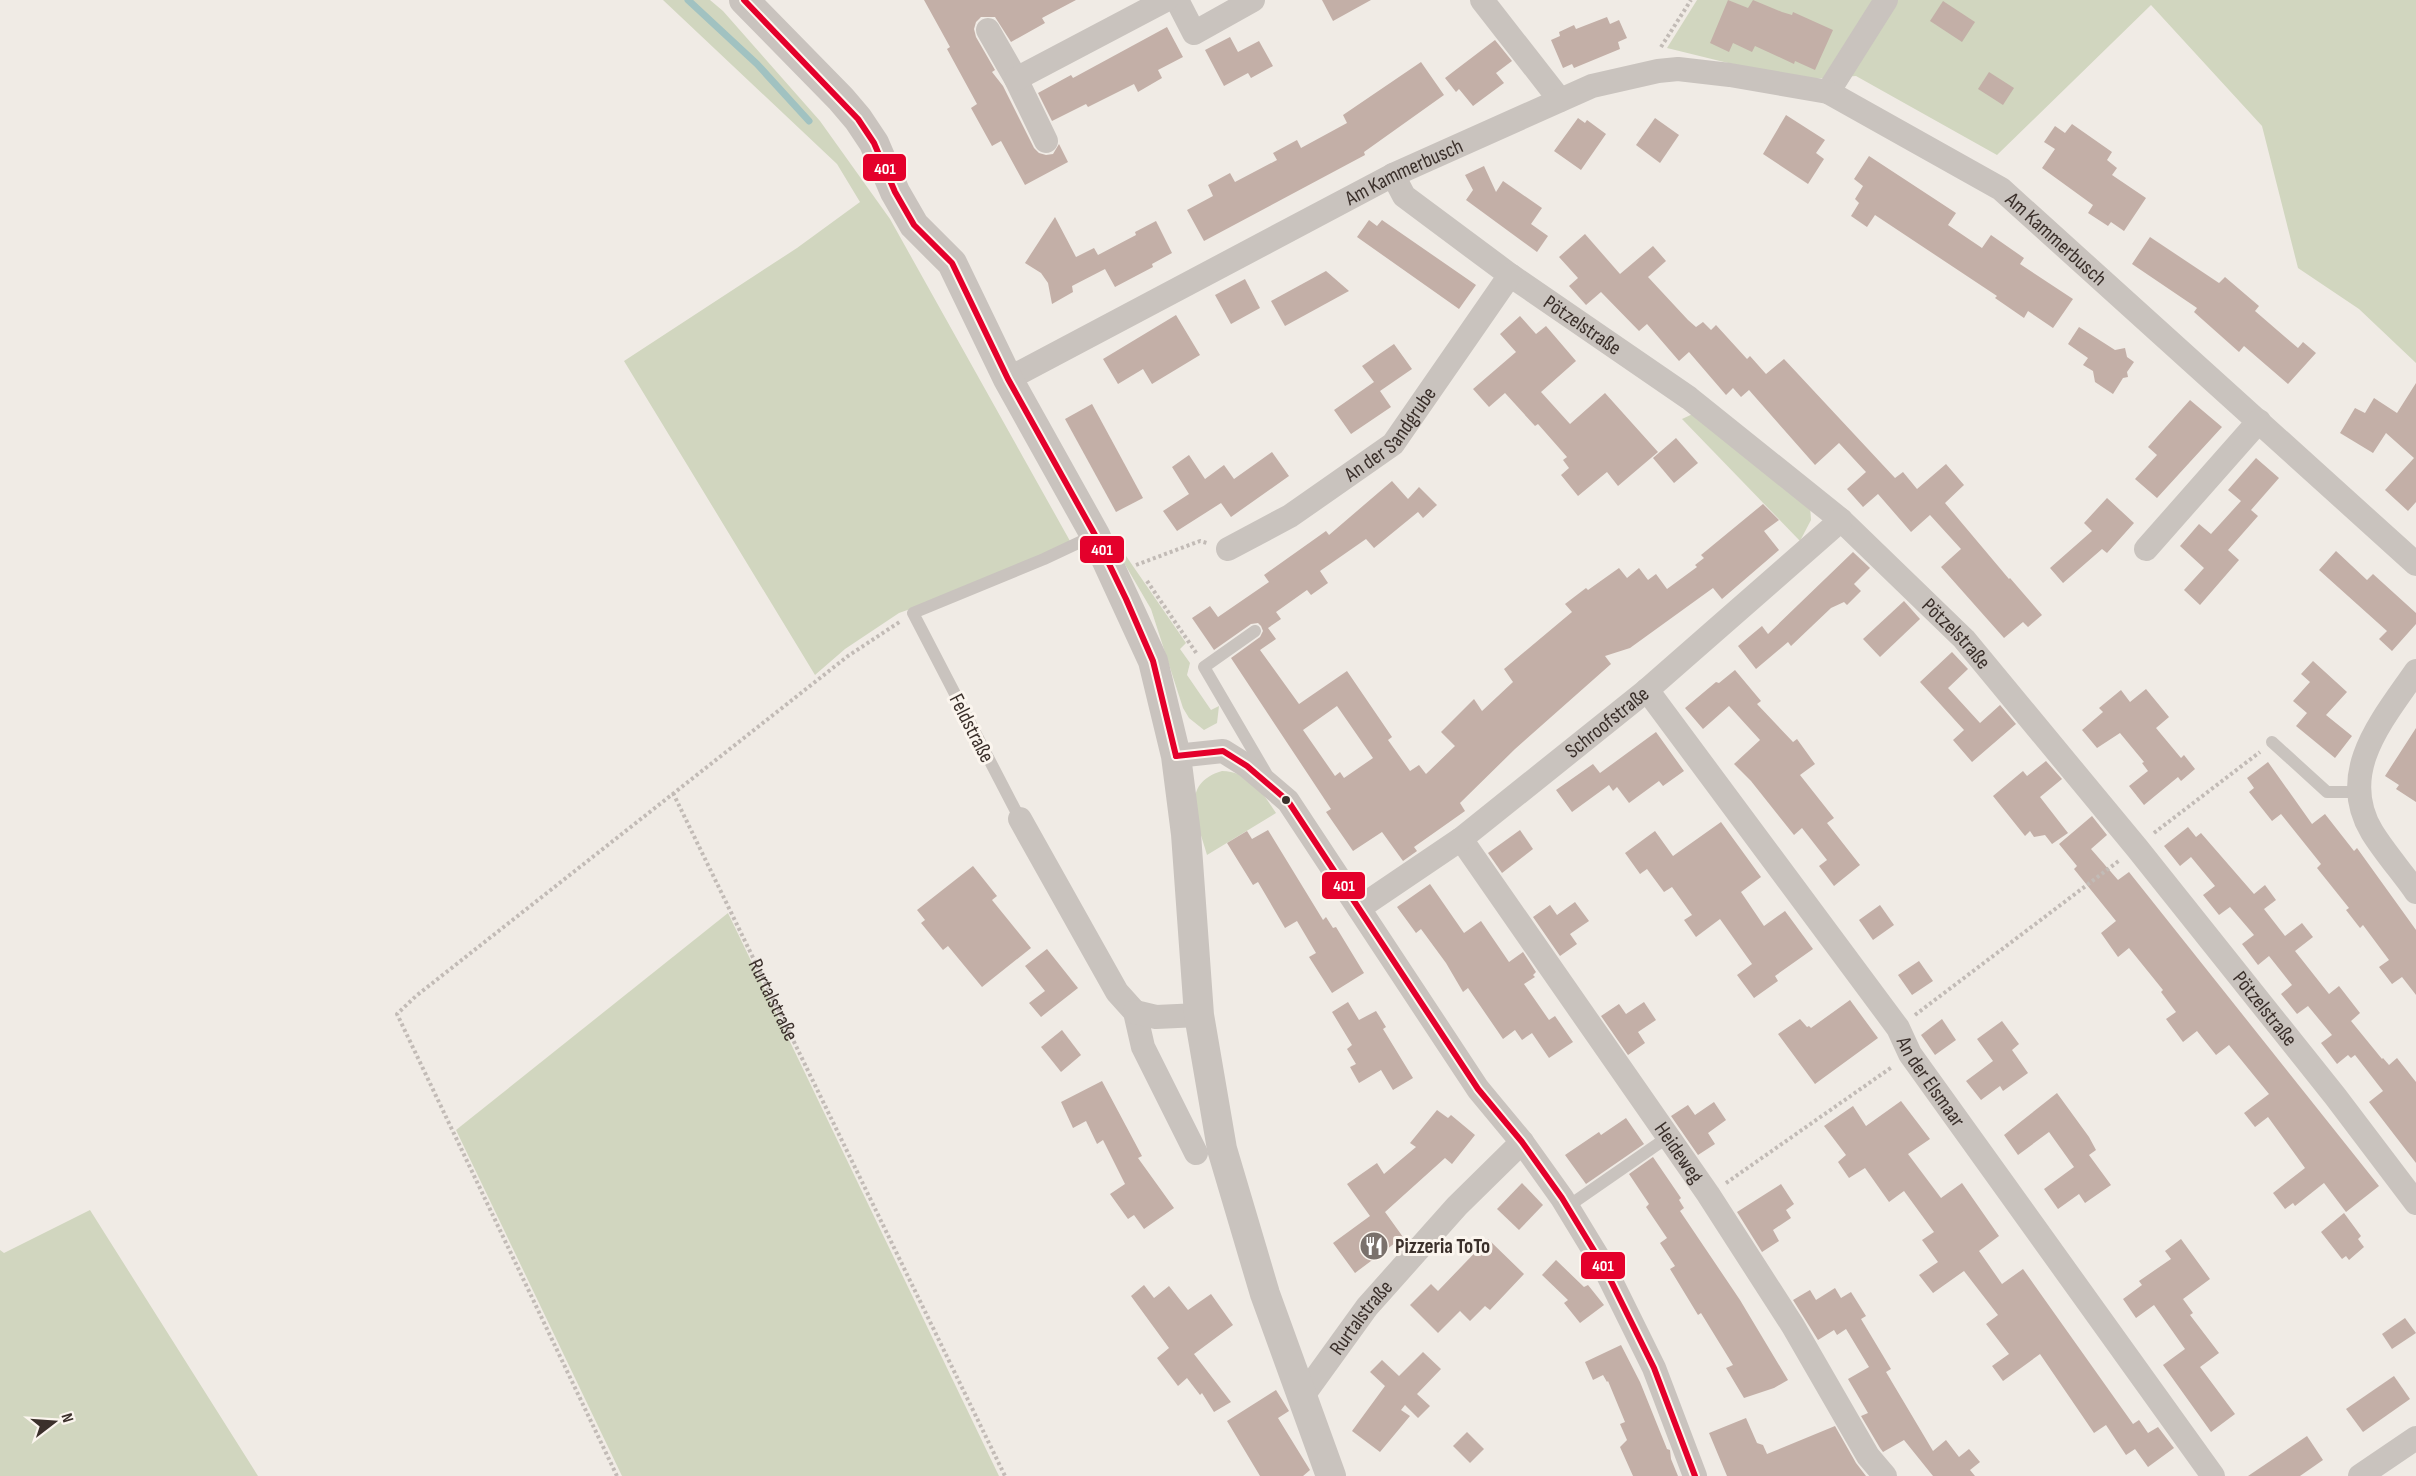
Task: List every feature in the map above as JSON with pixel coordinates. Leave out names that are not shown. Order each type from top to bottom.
[{"type":"street","points":[[744,0],[858,119],[874,142],[895,192],[914,225],[952,263],[1008,379],[1095,535],[1154,661],[1176,756],[1186,834],[1203,1048],[1225,1159],[1265,1294],[1331,1476]]},
{"type":"street","points":[[1016,80],[1166,0]]},
{"type":"street","points":[[1177,0],[1194,33],[1253,0]]},
{"type":"street","points":[[1482,0],[1560,100]]},
{"type":"street","points":[[1828,92],[1886,0]]},
{"type":"street","points":[[988,30],[1046,141]]},
{"type":"street","name":"Am Kammerbusch","points":[[1008,379],[1393,175],[1592,86],[1658,71],[1678,69],[1730,75],[1828,92],[2001,189],[2416,564]]},
{"type":"street","name":"Pötzelstraße","points":[[1393,175],[1404,196],[1510,275],[1689,398],[1841,520],[1964,639],[2137,848],[2335,1096],[2416,1203]]},
{"type":"street","name":"An der Sandgrube","points":[[1228,549],[1290,516],[1393,444],[1510,275]]},
{"type":"street","points":[[2145,549],[2259,421]]},
{"type":"street","name":"Schroofstraße","points":[[1359,908],[1461,839],[1647,690],[1841,520]]},
{"type":"street","points":[[2416,671],[2374,732],[2362,763],[2358,792],[2372,831],[2416,892]]},
{"type":"street","name":"An der Elsmaar","points":[[1647,690],[1898,1028],[1910,1054],[2213,1476]]},
{"type":"street","points":[[1176,756],[1223,751],[1247,765],[1288,801],[1478,1089],[1522,1142],[1567,1207],[1614,1284],[1654,1368],[1695,1476]]},
{"type":"street","name":"Feldstraße","points":[[1020,819],[1117,992],[1135,1012],[1143,1047],[1196,1153]]},
{"type":"street","name":"Heideweg","points":[[1461,839],[1708,1194],[1793,1326],[1868,1456],[1885,1476]]},
{"type":"street","points":[[1135,1012],[1156,1017],[1200,1015]]},
{"type":"street","name":"Rurtalstraße","points":[[1302,1397],[1367,1307],[1457,1206],[1522,1142]]},
{"type":"street","points":[[2360,1476],[2416,1438]]},
{"type":"lane","points":[[913,613],[1044,559],[1095,535]]},
{"type":"lane","name":"Feldstraße","points":[[913,613],[1020,819]]},
{"type":"lane","points":[[1256,631],[1204,667],[1275,788]]},
{"type":"lane","points":[[2272,742],[2327,792],[2358,792]]},
{"type":"lane","points":[[1567,1207],[1668,1137]]},
{"type":"path","points":[[1658,71],[1659,51],[1692,0]]},
{"type":"path","points":[[1136,566],[1200,541],[1228,549]]},
{"type":"path","points":[[1130,557],[1201,659],[1204,667]]},
{"type":"path","points":[[617,1476],[397,1014],[416,996],[848,656],[913,613]]},
{"type":"path","points":[[1898,1028],[2137,848],[2272,742]]},
{"type":"path","name":"Rurtalstraße","points":[[673,793],[1005,1476]]},
{"type":"path","points":[[1708,1194],[1910,1054]]},
{"type":"green space","points":[[663,0],[710,0],[723,11],[820,121],[890,219],[1070,541],[1000,577],[899,613],[845,649],[815,675],[624,361],[797,248],[860,202],[837,164]]},
{"type":"green space","points":[[1697,0],[2416,0],[2416,363],[2359,309],[2298,268],[2262,126],[2151,5],[1997,155],[1856,76],[1797,80],[1667,48]]},
{"type":"green space","points":[[1697,412],[1810,505],[1811,520],[1800,541],[1682,419]]},
{"type":"green space","points":[[1109,537],[1115,540],[1186,643],[1180,649],[1190,663],[1187,675],[1211,710],[1219,706],[1217,723],[1204,730],[1189,718],[1183,708],[1151,609]]},
{"type":"green space","points":[[1222,771],[1232,772],[1248,779],[1276,813],[1207,855],[1196,817],[1196,795],[1200,785],[1208,777]]},
{"type":"green space","points":[[728,913],[999,1476],[622,1476],[456,1130]]},
{"type":"green space","points":[[90,1210],[258,1476],[0,1476],[0,1250],[4,1253]]},
{"type":"building","points":[[924,0],[1076,0],[1042,18],[1045,23],[1011,42],[995,17],[981,17],[974,29],[976,37],[995,70],[992,72],[1003,86],[1034,148],[1039,153],[1053,154],[1059,144],[1068,162],[1025,185],[1001,141],[992,146],[971,108],[977,104],[947,49],[950,47]]},
{"type":"building","points":[[1322,0],[1371,0],[1333,21]]},
{"type":"building","points":[[1728,0],[1748,8],[1753,0],[1792,15],[1793,12],[1833,30],[1815,70],[1795,61],[1794,64],[1755,46],[1752,52],[1733,43],[1729,52],[1710,43]]},
{"type":"building","points":[[1943,1],[1975,22],[1962,42],[1930,21]]},
{"type":"building","points":[[1607,17],[1610,24],[1619,20],[1627,38],[1618,42],[1620,49],[1574,68],[1572,64],[1563,68],[1551,40],[1560,36],[1559,32],[1574,25],[1576,29]]},
{"type":"building","points":[[1167,27],[1183,57],[1158,70],[1162,78],[1138,92],[1134,84],[1088,107],[1086,104],[1052,121],[1038,93],[1071,75],[1073,78]]},
{"type":"building","points":[[1230,37],[1238,52],[1259,41],[1273,66],[1251,78],[1248,73],[1224,86],[1205,50]]},
{"type":"building","points":[[1495,40],[1512,61],[1496,73],[1504,83],[1473,106],[1459,89],[1456,92],[1445,78]]},
{"type":"building","points":[[1421,62],[1444,95],[1364,152],[1365,155],[1204,241],[1187,210],[1213,196],[1208,185],[1230,173],[1235,182],[1277,160],[1273,153],[1297,140],[1301,148],[1347,123],[1343,115]]},
{"type":"building","points":[[1989,72],[2014,88],[2003,105],[1978,89]]},
{"type":"building","points":[[1786,115],[1825,140],[1816,153],[1824,159],[1808,184],[1763,154]]},
{"type":"building","points":[[1578,118],[1585,123],[1587,120],[1606,134],[1581,170],[1554,151]]},
{"type":"building","points":[[1655,118],[1679,135],[1660,163],[1636,145]]},
{"type":"building","points":[[2072,124],[2112,152],[2107,160],[2117,168],[2112,175],[2146,198],[2124,231],[2111,222],[2108,226],[2088,213],[2093,205],[2042,168],[2055,149],[2044,142],[2055,126],[2065,133]]},
{"type":"building","points":[[1869,156],[1956,213],[1948,225],[1982,248],[1991,235],[2024,258],[2020,264],[2073,299],[2053,328],[2028,311],[2024,318],[1995,298],[1997,296],[1875,215],[1867,227],[1851,216],[1859,203],[1855,199],[1863,186],[1854,179]]},
{"type":"building","points":[[1484,166],[1496,192],[1503,181],[1542,208],[1531,224],[1548,236],[1537,252],[1466,200],[1473,190],[1465,175]]},
{"type":"building","points":[[1055,217],[1076,257],[1094,248],[1098,255],[1136,235],[1135,232],[1156,221],[1172,253],[1152,264],[1153,267],[1115,287],[1105,269],[1072,286],[1073,292],[1052,304],[1048,283],[1041,273],[1025,263]]},
{"type":"building","points":[[1369,220],[1377,226],[1382,220],[1476,285],[1459,309],[1357,237]]},
{"type":"building","points":[[1585,234],[1620,274],[1653,246],[1666,261],[1648,277],[1688,320],[1696,327],[1703,322],[1711,330],[1716,325],[1747,359],[1750,356],[1766,374],[1784,359],[1895,478],[1903,472],[1917,489],[1946,464],[1964,485],[1945,503],[2042,615],[2028,627],[2023,622],[2004,638],[1941,567],[1961,549],[1930,515],[1911,532],[1878,494],[1863,507],[1847,489],[1866,472],[1839,443],[1815,465],[1749,390],[1741,397],[1733,388],[1726,395],[1689,352],[1679,361],[1647,324],[1639,331],[1601,292],[1586,305],[1569,286],[1578,278],[1559,257]]},
{"type":"building","points":[[2150,237],[2219,283],[2225,277],[2259,306],[2255,311],[2298,348],[2303,342],[2316,353],[2288,384],[2244,346],[2239,352],[2194,312],[2197,308],[2132,264]]},
{"type":"building","points":[[1326,271],[1349,291],[1285,326],[1271,301]]},
{"type":"building","points":[[1245,279],[1260,308],[1231,324],[1215,295]]},
{"type":"building","points":[[1176,315],[1200,355],[1152,384],[1143,369],[1118,384],[1103,359]]},
{"type":"building","points":[[1520,316],[1536,334],[1546,326],[1576,361],[1541,392],[1570,424],[1605,393],[1658,452],[1618,486],[1607,472],[1578,496],[1561,475],[1569,468],[1563,460],[1567,457],[1538,424],[1535,426],[1505,393],[1489,407],[1473,389],[1516,352],[1500,334]]},
{"type":"building","points":[[2079,327],[2115,350],[2125,348],[2127,357],[2134,362],[2127,372],[2128,377],[2123,378],[2113,394],[2095,382],[2093,371],[2083,365],[2088,358],[2068,344]]},
{"type":"building","points":[[1394,344],[1412,369],[1380,391],[1391,407],[1351,434],[1334,410],[1374,382],[1362,366]]},
{"type":"building","points":[[2416,383],[2416,502],[2408,511],[2385,490],[2414,458],[2386,433],[2373,453],[2340,433],[2355,408],[2365,413],[2374,398],[2397,413]]},
{"type":"building","points":[[2190,400],[2222,427],[2157,498],[2135,479],[2157,455],[2148,447]]},
{"type":"building","points":[[1092,404],[1143,498],[1116,512],[1065,419]]},
{"type":"building","points":[[1676,438],[1698,463],[1674,483],[1653,458]]},
{"type":"building","points":[[1272,452],[1289,476],[1231,517],[1221,503],[1177,531],[1163,511],[1189,494],[1172,467],[1189,455],[1205,479],[1224,465],[1234,479]]},
{"type":"building","points":[[2256,458],[2279,478],[2251,510],[2258,516],[2228,550],[2239,560],[2200,605],[2184,590],[2204,568],[2180,546],[2199,524],[2211,534],[2241,501],[2228,490]]},
{"type":"building","points":[[1392,481],[1408,499],[1419,487],[1437,505],[1423,518],[1418,512],[1374,548],[1366,539],[1320,571],[1328,583],[1311,595],[1307,590],[1276,612],[1281,619],[1268,628],[1276,639],[1260,650],[1299,704],[1347,671],[1392,737],[1388,740],[1410,771],[1419,765],[1426,774],[1455,746],[1441,732],[1474,699],[1482,711],[1513,682],[1504,669],[1572,612],[1565,604],[1586,588],[1588,590],[1619,568],[1627,578],[1639,568],[1648,580],[1656,574],[1667,589],[1697,567],[1695,565],[1704,558],[1701,555],[1763,504],[1779,520],[1764,531],[1779,550],[1722,599],[1713,588],[1630,648],[1605,656],[1611,664],[1515,749],[1460,803],[1465,811],[1414,847],[1417,851],[1403,861],[1382,832],[1353,851],[1326,812],[1331,809],[1231,658],[1260,637],[1263,631],[1261,626],[1258,623],[1251,624],[1214,650],[1192,618],[1210,606],[1218,617],[1269,582],[1264,575],[1326,531],[1329,535]],"holes":[[[1337,706],[1373,758],[1344,778],[1340,772],[1335,776],[1303,730]]]},
{"type":"building","points":[[2107,498],[2134,523],[2107,553],[2102,549],[2063,583],[2050,568],[2092,531],[2084,523]]},
{"type":"building","points":[[2336,551],[2367,580],[2373,574],[2416,613],[2416,624],[2392,651],[2379,639],[2387,631],[2319,570]]},
{"type":"building","points":[[1853,552],[1870,568],[1854,584],[1861,591],[1847,605],[1844,602],[1831,608],[1791,646],[1788,642],[1756,669],[1738,646],[1762,626],[1768,634]]},
{"type":"building","points":[[1904,601],[1920,619],[1880,657],[1863,639]]},
{"type":"building","points":[[1952,652],[1968,669],[1948,688],[1980,723],[2000,705],[2016,724],[1972,762],[1953,740],[1964,730],[1920,682]]},
{"type":"building","points":[[2313,661],[2347,692],[2326,715],[2352,736],[2335,758],[2296,726],[2307,713],[2293,701],[2310,682],[2301,674]]},
{"type":"building","points":[[1735,670],[1761,701],[1757,704],[1793,742],[1797,739],[1815,764],[1800,775],[1834,818],[1827,823],[1860,865],[1834,886],[1819,866],[1827,860],[1802,828],[1794,835],[1751,781],[1734,764],[1760,740],[1729,706],[1703,729],[1685,708],[1716,682],[1719,683]]},
{"type":"building","points":[[2146,689],[2169,717],[2156,728],[2181,758],[2184,755],[2195,769],[2181,781],[2178,777],[2144,805],[2129,786],[2148,771],[2142,763],[2144,762],[2120,733],[2097,748],[2082,730],[2103,712],[2099,708],[2121,690],[2130,702]]},
{"type":"building","points":[[2416,728],[2416,802],[2396,789],[2399,785],[2385,776]]},
{"type":"building","points":[[1656,732],[1684,771],[1663,786],[1659,781],[1629,803],[1617,787],[1613,791],[1609,785],[1572,812],[1556,790],[1593,764],[1600,773]]},
{"type":"building","points":[[2046,761],[2062,779],[2040,797],[2068,833],[2052,844],[2045,835],[2034,837],[2030,831],[2025,836],[1993,796],[2023,771],[2027,776]]},
{"type":"building","points":[[2268,762],[2312,824],[2325,814],[2354,851],[2357,848],[2416,930],[2416,995],[2402,977],[2392,984],[2379,967],[2389,960],[2363,925],[2360,928],[2346,910],[2349,908],[2317,868],[2321,864],[2281,814],[2272,821],[2249,792],[2254,788],[2247,778]]},
{"type":"building","points":[[2092,816],[2107,835],[2091,849],[2118,880],[2129,872],[2379,1186],[2346,1212],[2324,1183],[2295,1206],[2293,1203],[2285,1209],[2273,1193],[2305,1168],[2268,1117],[2255,1127],[2244,1113],[2269,1094],[2229,1045],[2216,1055],[2197,1031],[2183,1042],[2166,1019],[2176,1012],[2161,992],[2163,990],[2129,948],[2118,957],[2101,933],[2116,921],[2074,869],[2077,866],[2059,844]]},
{"type":"building","points":[[1721,822],[1761,877],[1741,892],[1764,926],[1785,911],[1813,949],[1775,976],[1778,981],[1754,998],[1737,975],[1752,964],[1720,919],[1696,937],[1684,920],[1692,915],[1672,887],[1664,892],[1647,869],[1640,874],[1625,853],[1655,831],[1673,856]]},
{"type":"building","points":[[2188,827],[2196,837],[2201,833],[2254,894],[2265,885],[2276,900],[2264,909],[2285,936],[2302,923],[2313,937],[2295,951],[2329,994],[2339,986],[2360,1013],[2351,1021],[2382,1059],[2389,1065],[2397,1058],[2416,1082],[2416,1163],[2369,1102],[2383,1091],[2355,1055],[2351,1058],[2348,1055],[2337,1064],[2321,1043],[2332,1035],[2308,1006],[2297,1014],[2281,994],[2292,985],[2269,956],[2258,965],[2242,944],[2254,935],[2230,907],[2219,915],[2203,895],[2215,886],[2191,857],[2180,866],[2164,846]]},
{"type":"building","points":[[1268,830],[1323,920],[1326,917],[1333,928],[1336,927],[1364,973],[1332,993],[1309,957],[1316,953],[1297,921],[1285,928],[1258,882],[1253,885],[1227,843],[1247,831],[1252,839]]},
{"type":"building","points":[[1520,830],[1533,849],[1502,873],[1488,853]]},
{"type":"building","points":[[973,866],[997,896],[992,900],[1031,948],[982,987],[948,946],[943,950],[921,923],[925,920],[917,910]]},
{"type":"building","points":[[1430,884],[1464,933],[1481,921],[1509,962],[1523,952],[1536,972],[1533,975],[1535,977],[1524,984],[1549,1020],[1555,1016],[1573,1042],[1549,1058],[1532,1033],[1522,1040],[1515,1030],[1503,1039],[1468,988],[1463,992],[1446,963],[1421,929],[1416,933],[1397,907]]},
{"type":"building","points":[[1575,902],[1589,921],[1570,934],[1577,944],[1560,956],[1533,917],[1550,905],[1557,915]]},
{"type":"building","points":[[1880,905],[1894,925],[1873,940],[1859,920]]},
{"type":"building","points":[[1047,949],[1078,988],[1041,1017],[1029,1003],[1045,991],[1025,966]]},
{"type":"building","points":[[1919,961],[1933,981],[1912,995],[1898,975]]},
{"type":"building","points":[[1850,1000],[1878,1038],[1815,1084],[1778,1034],[1800,1019],[1811,1028]]},
{"type":"building","points":[[1348,1002],[1359,1020],[1376,1011],[1386,1027],[1383,1029],[1413,1078],[1393,1090],[1381,1070],[1359,1083],[1350,1067],[1356,1064],[1347,1049],[1352,1045],[1332,1012]]},
{"type":"building","points":[[1644,1002],[1656,1020],[1638,1032],[1645,1043],[1628,1055],[1601,1016],[1619,1004],[1626,1014]]},
{"type":"building","points":[[1942,1019],[1956,1040],[1935,1055],[1921,1035]]},
{"type":"building","points":[[2002,1021],[2019,1044],[2012,1050],[2028,1073],[2003,1091],[2000,1086],[1981,1100],[1966,1081],[1993,1061],[1977,1039]]},
{"type":"building","points":[[1062,1030],[1081,1055],[1061,1072],[1041,1047]]},
{"type":"building","points":[[1102,1081],[1142,1156],[1138,1158],[1174,1208],[1144,1229],[1134,1215],[1128,1219],[1110,1194],[1125,1184],[1103,1140],[1097,1144],[1086,1121],[1073,1128],[1061,1102]]},
{"type":"building","points":[[2057,1093],[2089,1137],[2096,1150],[2089,1155],[2111,1185],[2085,1203],[2079,1194],[2058,1209],[2044,1189],[2074,1167],[2049,1132],[2018,1155],[2004,1135]]},
{"type":"building","points":[[1901,1101],[1930,1139],[1908,1154],[1941,1198],[1962,1183],[1999,1236],[1979,1251],[2002,1284],[2023,1269],[2133,1424],[2139,1420],[2148,1433],[2158,1427],[2174,1448],[2148,1467],[2135,1449],[2126,1455],[2106,1425],[2094,1433],[2040,1354],[2003,1381],[1992,1366],[2009,1354],[1986,1324],[1998,1315],[1964,1271],[1933,1293],[1919,1275],[1938,1262],[1922,1240],[1934,1232],[1904,1191],[1889,1202],[1865,1168],[1849,1178],[1838,1162],[1846,1155],[1824,1126],[1853,1106],[1866,1126]]},
{"type":"building","points":[[1714,1102],[1726,1120],[1708,1133],[1715,1144],[1698,1155],[1671,1116],[1688,1105],[1695,1115]]},
{"type":"building","points":[[1437,1110],[1448,1118],[1451,1115],[1475,1135],[1452,1164],[1445,1158],[1385,1212],[1403,1237],[1355,1273],[1333,1243],[1370,1216],[1347,1184],[1377,1163],[1384,1174],[1416,1147],[1410,1143]]},
{"type":"building","points":[[1626,1118],[1644,1144],[1586,1184],[1565,1155],[1599,1132],[1601,1135]]},
{"type":"building","points":[[1653,1157],[1681,1198],[1679,1200],[1684,1208],[1680,1211],[1740,1300],[1788,1380],[1774,1388],[1744,1398],[1726,1368],[1733,1365],[1701,1313],[1698,1315],[1670,1269],[1675,1266],[1660,1243],[1667,1238],[1646,1207],[1649,1204],[1629,1174]]},
{"type":"building","points":[[1522,1183],[1543,1205],[1519,1230],[1497,1209]]},
{"type":"building","points":[[1781,1184],[1794,1204],[1786,1210],[1791,1218],[1773,1230],[1779,1241],[1762,1252],[1737,1212]]},
{"type":"building","points":[[2344,1213],[2361,1236],[2358,1239],[2364,1247],[2349,1260],[2346,1256],[2342,1259],[2321,1232]]},
{"type":"building","points":[[1488,1239],[1524,1274],[1490,1310],[1485,1306],[1470,1321],[1460,1311],[1438,1333],[1410,1305],[1431,1284],[1438,1291]]},
{"type":"building","points":[[2181,1239],[2210,1279],[2183,1299],[2193,1313],[2190,1315],[2219,1353],[2200,1367],[2235,1414],[2211,1432],[2163,1365],[2185,1349],[2154,1305],[2136,1318],[2123,1299],[2142,1285],[2139,1281],[2171,1259],[2165,1251]]},
{"type":"building","points":[[1556,1260],[1584,1287],[1588,1285],[1604,1305],[1580,1323],[1564,1303],[1568,1300],[1542,1275]]},
{"type":"building","points":[[1144,1285],[1154,1298],[1169,1286],[1188,1310],[1211,1294],[1233,1325],[1194,1354],[1231,1402],[1214,1412],[1202,1393],[1200,1395],[1187,1378],[1178,1386],[1157,1358],[1169,1348],[1131,1296]]},
{"type":"building","points":[[1835,1288],[1841,1298],[1851,1292],[1866,1316],[1861,1319],[1891,1369],[1886,1372],[1933,1451],[1946,1440],[1959,1457],[1969,1449],[1980,1462],[1970,1470],[1975,1476],[1933,1476],[1904,1440],[1883,1452],[1880,1448],[1861,1416],[1868,1413],[1848,1379],[1869,1367],[1846,1329],[1837,1335],[1834,1330],[1818,1340],[1793,1300],[1810,1290],[1816,1300]]},
{"type":"building","points":[[2405,1318],[2416,1333],[2392,1349],[2382,1334]]},
{"type":"building","points":[[1621,1345],[1640,1382],[1667,1449],[1670,1450],[1678,1476],[1633,1476],[1620,1447],[1627,1440],[1620,1424],[1625,1422],[1608,1381],[1603,1375],[1593,1380],[1585,1362]]},
{"type":"building","points":[[1423,1352],[1441,1369],[1417,1394],[1430,1406],[1418,1418],[1405,1405],[1401,1410],[1410,1416],[1380,1452],[1352,1431],[1385,1386],[1370,1372],[1382,1360],[1399,1376]]},
{"type":"building","points":[[2394,1376],[2410,1399],[2363,1432],[2346,1409]]},
{"type":"building","points":[[1276,1390],[1289,1411],[1278,1418],[1310,1470],[1303,1476],[1260,1476],[1227,1421]]},
{"type":"building","points":[[1746,1418],[1757,1443],[1763,1445],[1767,1454],[1835,1426],[1866,1476],[1727,1476],[1709,1433]]},
{"type":"building","points":[[1467,1432],[1484,1449],[1470,1463],[1453,1446]]},
{"type":"building","points":[[2307,1436],[2323,1460],[2300,1476],[2248,1476]]},
{"type":"waterway","points":[[688,0],[757,64],[809,121]]},
{"type":"transit line","name":"401","points":[[744,0],[858,119],[874,143],[895,192],[914,225],[952,263],[1008,379],[1095,535],[1126,599],[1153,661],[1176,756]]},
{"type":"transit line","name":"401","points":[[1176,756],[1223,751],[1247,766],[1288,801],[1478,1089],[1522,1142],[1562,1198],[1604,1267],[1654,1368],[1695,1476]]},
{"type":"place","name":"Pizzeria ToTo","points":[[1374,1246]]}]
